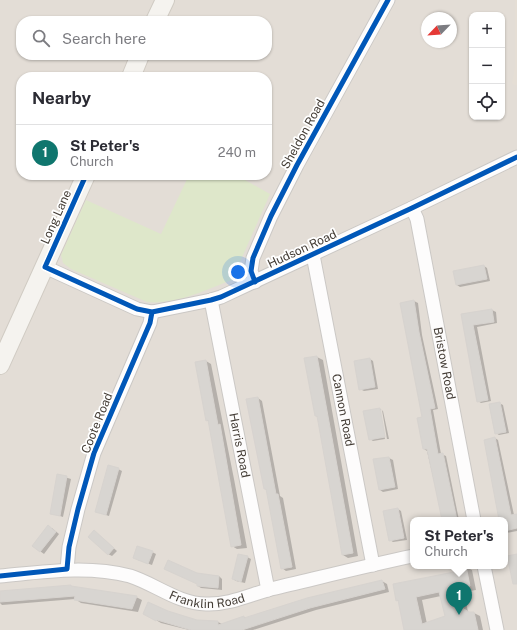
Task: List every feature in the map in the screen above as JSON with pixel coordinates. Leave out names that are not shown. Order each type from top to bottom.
[{"type":"street","points":[[157,16],[165,0]]},
{"type":"street","name":"Sheldon Road","points":[[255,282],[251,271],[253,258],[271,216],[297,165],[388,0]]},
{"type":"street","points":[[133,72],[138,60]]},
{"type":"street","name":"Hudson Road","points":[[45,267],[137,309],[152,312],[211,300],[255,282],[313,255],[517,157]]},
{"type":"street","name":"Long Lane","points":[[0,365],[84,180]]},
{"type":"street","name":"Bristow Road","points":[[412,208],[417,219],[473,517]]},
{"type":"street","name":"Cannon Road","points":[[313,255],[373,564]]},
{"type":"street","name":"Harris Road","points":[[211,300],[268,590]]},
{"type":"street","name":"Coote Road","points":[[67,569],[69,548],[78,509],[94,453],[150,323],[152,312]]},
{"type":"street","name":"Franklin Road","points":[[0,576],[67,569],[105,572],[130,577],[183,599],[204,604],[224,604],[268,590],[373,564],[410,557]]},
{"type":"street","points":[[485,569],[497,630]]},
{"type":"shaded area","points":[[0,0],[517,0],[517,630],[0,630]]},
{"type":"shaded area","points":[[515,0],[517,0],[517,85],[512,83],[515,67]]},
{"type":"green space","points":[[187,180],[245,180],[270,194],[232,280],[190,296],[169,301],[147,302],[71,269],[63,263],[61,255],[86,200],[161,234]]},
{"type":"building","points":[[484,265],[487,279],[456,285],[453,271]]},
{"type":"building","points":[[414,300],[435,408],[430,409],[438,454],[443,453],[456,517],[441,517],[427,449],[423,449],[417,418],[422,417],[400,303]]},
{"type":"building","points":[[492,309],[494,322],[473,325],[488,400],[477,402],[461,314]]},
{"type":"building","points":[[317,356],[353,553],[342,555],[317,416],[315,416],[304,358]]},
{"type":"building","points":[[370,358],[375,387],[359,390],[354,361]]},
{"type":"building","points":[[206,360],[218,425],[220,424],[241,545],[231,547],[208,420],[206,421],[195,362]]},
{"type":"building","points":[[258,397],[276,494],[278,494],[292,567],[281,569],[266,489],[264,489],[246,399]]},
{"type":"building","points":[[500,402],[506,432],[495,434],[489,404]]},
{"type":"building","points":[[380,408],[385,437],[369,440],[363,411]]},
{"type":"building","points":[[495,437],[511,515],[517,514],[517,528],[508,530],[508,517],[498,517],[484,440]]},
{"type":"building","points":[[389,457],[395,487],[379,490],[373,459]]},
{"type":"building","points":[[108,465],[119,468],[106,515],[95,512]]},
{"type":"building","points":[[57,474],[67,476],[60,516],[50,514]]},
{"type":"building","points":[[398,508],[404,538],[389,541],[383,511]]},
{"type":"building","points":[[48,525],[56,532],[40,552],[32,546]]},
{"type":"building","points":[[94,530],[114,548],[108,555],[88,537]]},
{"type":"building","points":[[137,546],[153,551],[148,564],[133,558]]},
{"type":"building","points":[[238,554],[248,556],[241,582],[232,579]]},
{"type":"building","points":[[517,554],[517,584],[513,584],[508,556]]},
{"type":"building","points":[[168,560],[197,573],[219,576],[218,588],[197,586],[197,584],[164,569]]},
{"type":"building","points":[[453,569],[467,569],[470,586],[458,589],[462,608],[469,612],[474,612],[478,630],[404,630],[393,584],[454,572]],"holes":[[[439,592],[445,616],[422,624],[416,597]]]},
{"type":"building","points":[[382,580],[385,589],[310,608],[242,630],[191,630],[157,620],[156,621],[143,614],[148,602],[168,611],[197,620],[218,621],[218,625],[307,598]]},
{"type":"building","points":[[71,585],[137,596],[132,609],[74,600],[75,596],[0,602],[0,591]]},
{"type":"cycle path","points":[[255,282],[251,271],[253,258],[271,216],[297,165],[388,0]]},
{"type":"cycle path","points":[[84,180],[45,267],[137,309],[152,312],[221,297],[412,208],[517,157]]},
{"type":"cycle path","points":[[0,576],[67,569],[69,547],[94,453],[150,323],[152,312]]},
{"type":"place","name":"St Peter's","points":[[459,615]]}]
